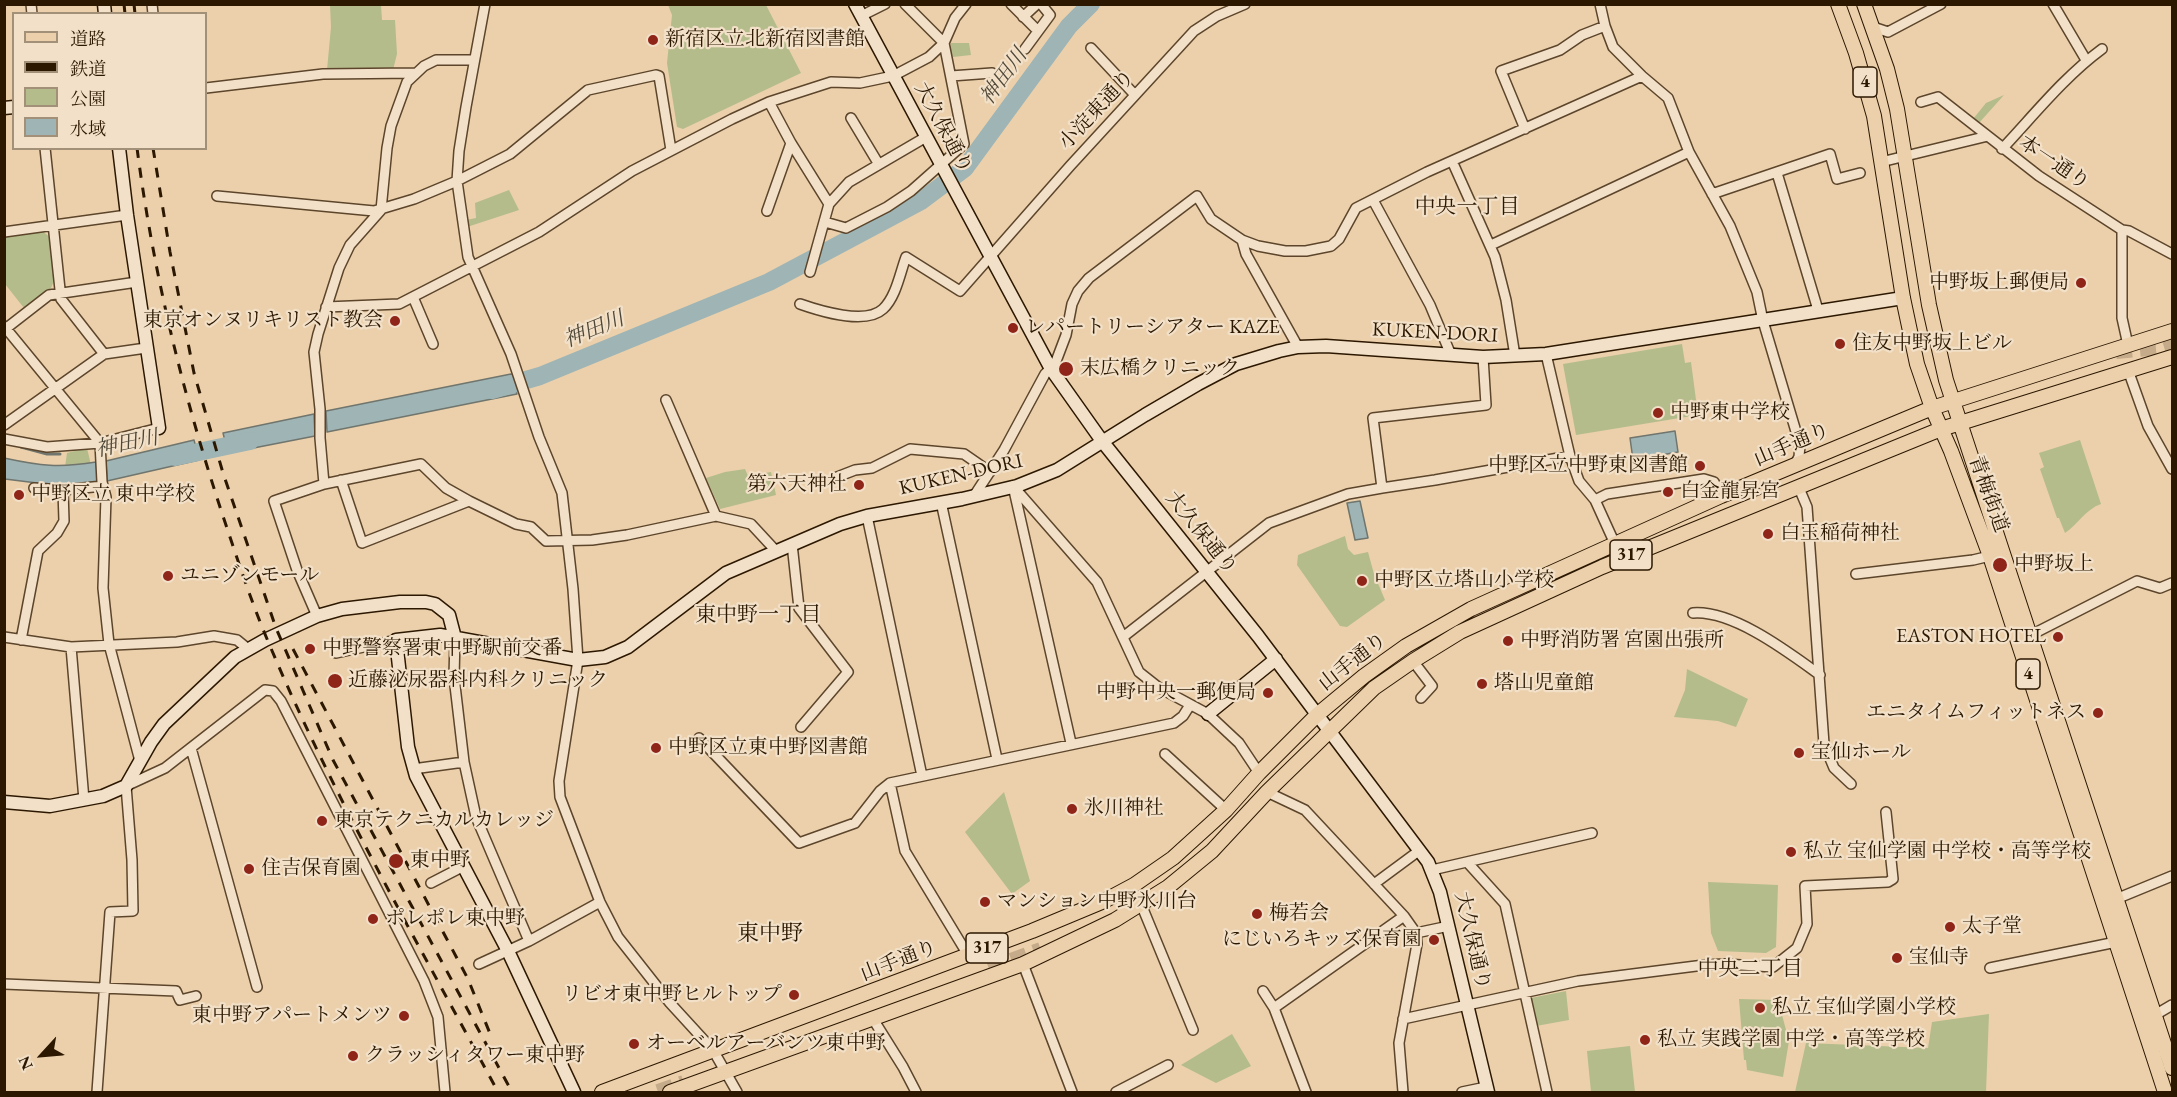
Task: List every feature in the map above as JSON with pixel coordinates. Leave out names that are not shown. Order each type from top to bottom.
[{"type":"main road","name":"青梅街道","points":[[1838,4],[1868,94],[1903,298],[1917,364],[1990,556],[2123,941],[2165,1092]]},
{"type":"main road","name":"青梅街道","points":[[1864,4],[1895,99],[1929,305],[1952,400],[2116,899],[2123,941],[2155,1016],[2172,1068]]},
{"type":"main road","name":"山手通り","points":[[602,1092],[968,955],[1093,905],[1134,885],[1173,858],[1226,810],[1259,773],[1317,716],[1364,676],[1406,646],[1471,609],[1721,496],[1952,400],[2172,331]]},
{"type":"main road","name":"山手通り","points":[[670,1092],[1023,964],[1115,920],[1181,876],[1212,851],[1267,792],[1374,688],[1413,660],[1460,632],[1602,567],[1799,488],[1891,448],[1959,423],[2172,357]]},
{"type":"main road","points":[[1883,428],[1891,448]]},
{"type":"street","points":[[485,4],[459,151],[457,181],[468,257],[516,370],[539,437],[562,493],[578,660],[559,790],[600,902],[618,937],[670,1003],[713,1050],[735,1089]]},
{"type":"street","points":[[858,10],[885,4]]},
{"type":"street","points":[[825,222],[846,228],[896,202],[942,167],[964,144],[944,43],[905,4]]},
{"type":"street","points":[[326,307],[399,304],[539,232],[632,171],[732,119],[769,102],[831,82],[860,83],[888,77],[929,57],[944,43],[955,18],[966,4]]},
{"type":"street","points":[[1011,4],[1038,31]]},
{"type":"street","points":[[1023,17],[1039,4],[1050,15],[1024,49]]},
{"type":"street","name":"小淀東通り","points":[[800,304],[835,315],[866,315],[883,310],[894,293],[906,257],[960,291],[1135,95],[1203,23],[1245,4]]},
{"type":"street","points":[[1600,4],[1613,47],[1668,98],[1689,152],[1730,226],[1750,272],[1800,446],[1799,457],[1794,466]]},
{"type":"street","points":[[1873,27],[1888,32],[1941,4]]},
{"type":"street","points":[[2053,4],[2086,60]]},
{"type":"street","name":"大久保通り","points":[[858,10],[888,77],[926,137],[1051,369],[1102,441],[1207,570],[1420,850],[1432,870],[1449,926],[1487,1090]]},
{"type":"street","points":[[1525,129],[1501,70],[1560,50],[1582,35],[1605,26]]},
{"type":"street","points":[[1091,48],[1135,95]]},
{"type":"street","points":[[2002,149],[2086,60],[2102,49]]},
{"type":"street","points":[[324,484],[314,352],[339,268],[350,245],[381,210],[391,126],[407,82],[415,73],[436,60],[474,60]]},
{"type":"street","points":[[207,88],[323,74],[415,73]]},
{"type":"street","points":[[951,76],[992,73]]},
{"type":"street","points":[[217,196],[381,210],[457,181],[510,154],[588,90],[656,75],[659,76],[671,150]]},
{"type":"street","points":[[974,496],[1045,375],[1055,364],[1066,335],[1072,304],[1078,291],[1089,278],[1197,196],[1211,219],[1242,240],[1258,246],[1285,251],[1306,251],[1331,246],[1339,239],[1356,208],[1452,161],[1642,76]]},
{"type":"street","name":"本一通り","points":[[1922,102],[1938,98],[2039,176],[2122,230],[2129,231],[2172,254]]},
{"type":"street","points":[[769,102],[791,143],[829,204]]},
{"type":"street","points":[[851,118],[878,163]]},
{"type":"street","points":[[1881,162],[1988,136]]},
{"type":"street","points":[[810,272],[829,204],[849,182],[926,137]]},
{"type":"street","points":[[767,211],[791,143]]},
{"type":"street","points":[[45,150],[59,293],[61,299],[104,354]]},
{"type":"street","points":[[4,439],[47,447],[100,443],[159,428],[119,150]]},
{"type":"street","points":[[1491,245],[1689,152]]},
{"type":"street","points":[[1712,194],[1830,154],[1837,179],[1860,173]]},
{"type":"street","points":[[1452,161],[1491,245],[1506,300],[1515,356]]},
{"type":"street","points":[[1777,173],[1818,310]]},
{"type":"street","points":[[1373,200],[1430,304],[1451,355]]},
{"type":"street","points":[[4,232],[127,215]]},
{"type":"street","points":[[2122,230],[2122,318],[2128,345]]},
{"type":"street","points":[[1242,240],[1246,254],[1298,347]]},
{"type":"street","points":[[137,282],[49,296],[5,328],[100,443],[106,497],[103,588],[109,644],[140,761]]},
{"type":"street","points":[[413,297],[433,344]]},
{"type":"street","name":"KUKEN-DORI","points":[[396,640],[440,636],[578,660],[605,657],[628,647],[726,573],[792,543],[867,516],[974,496],[1013,486],[1057,470],[1169,400],[1236,364],[1298,347],[1326,346],[1483,357],[1546,354],[1903,298]]},
{"type":"street","points":[[4,425],[104,354],[146,348]]},
{"type":"street","points":[[1546,354],[1570,456],[1579,481],[1596,500],[1615,544]]},
{"type":"street","points":[[1382,488],[1373,418],[1486,405],[1483,357]]},
{"type":"street","points":[[2128,370],[2148,426],[2172,469]]},
{"type":"street","points":[[666,400],[716,516]]},
{"type":"street","points":[[837,477],[855,470],[872,468],[910,449],[964,454],[990,472]]},
{"type":"street","points":[[1123,637],[1269,523],[1348,494],[1570,456]]},
{"type":"street","points":[[317,616],[297,570],[274,501],[324,484],[421,464],[446,488],[516,524],[531,527],[546,541],[567,542],[627,535],[716,516],[751,524],[776,551]]},
{"type":"street","points":[[1596,500],[1607,494],[1704,479],[1714,482],[1721,496]]},
{"type":"street","points":[[341,480],[362,543],[469,501]]},
{"type":"street","points":[[34,488],[63,490],[103,484]]},
{"type":"street","points":[[1013,486],[1096,582],[1139,672],[1158,687],[1208,714],[1239,743],[1259,773]]},
{"type":"street","points":[[1013,486],[1071,743]]},
{"type":"street","points":[[1799,488],[1807,507],[1824,744],[1834,768],[1851,784]]},
{"type":"street","points":[[21,640],[38,551],[57,533],[64,521],[63,490]]},
{"type":"street","points":[[941,502],[997,759]]},
{"type":"street","points":[[867,516],[922,776]]},
{"type":"street","points":[[792,543],[800,609],[848,672],[801,727]]},
{"type":"street","points":[[1856,574],[1990,556]]},
{"type":"street","points":[[2030,636],[2137,581],[2160,588],[2172,583]]},
{"type":"street","points":[[97,1092],[110,912],[133,911],[132,860],[126,786],[151,742],[170,718],[229,662],[248,649],[317,616],[342,609],[400,602],[435,604],[449,615],[455,638],[454,677],[464,762],[476,817],[529,941]]},
{"type":"street","points":[[1693,613],[1699,612],[1736,622],[1780,647],[1820,675]]},
{"type":"street","points":[[4,637],[71,647],[177,642],[214,636],[237,640],[248,649]]},
{"type":"street","points":[[336,653],[396,640],[408,747],[413,769],[508,951],[574,1092]]},
{"type":"street","points":[[71,647],[84,800]]},
{"type":"street","points":[[1208,714],[1275,659]]},
{"type":"street","points":[[1413,660],[1432,686],[1421,698]]},
{"type":"street","points":[[4,802],[50,806],[103,796],[165,768],[266,690],[273,691],[281,701],[424,981],[438,1017],[445,1092]]},
{"type":"street","points":[[699,738],[799,843],[855,823],[880,791],[890,783],[1174,723],[1183,716],[1190,705]]},
{"type":"street","points":[[190,748],[257,987]]},
{"type":"street","points":[[1165,754],[1226,810]]},
{"type":"street","points":[[413,769],[464,762]]},
{"type":"street","points":[[890,783],[905,851],[968,955]]},
{"type":"street","points":[[1267,792],[1305,810],[1404,916],[1416,933],[1417,944],[1399,1042],[1403,1092]]},
{"type":"street","points":[[1403,1019],[1578,981],[1725,963],[1773,967],[1797,948],[1807,924],[1804,886],[1888,882],[1893,879],[1886,812]]},
{"type":"street","points":[[1432,870],[1592,833]]},
{"type":"street","points":[[1374,884],[1420,850]]},
{"type":"street","points":[[1467,862],[1505,904],[1523,993],[1547,1092]]},
{"type":"street","points":[[431,883],[464,866]]},
{"type":"street","points":[[2116,899],[2172,876]]},
{"type":"street","points":[[479,964],[529,941],[600,902]]},
{"type":"street","points":[[1141,904],[1193,1030]]},
{"type":"street","points":[[1274,1008],[1404,916]]},
{"type":"street","points":[[1416,933],[1449,926]]},
{"type":"street","points":[[1990,968],[2123,941]]},
{"type":"street","points":[[1023,964],[1072,1092]]},
{"type":"street","points":[[4,984],[176,991],[180,1000],[196,996]]},
{"type":"street","points":[[1263,991],[1274,1008],[1306,1092]]},
{"type":"street","points":[[2155,1016],[2172,1005]]},
{"type":"street","points":[[873,1018],[916,1092]]},
{"type":"street","points":[[1116,1092],[1168,1065]]},
{"type":"street","points":[[1462,1092],[1487,1090]]},
{"type":"green space","points":[[330,5],[381,5],[382,20],[395,20],[397,54],[393,70],[346,68],[327,70],[331,27]]},
{"type":"green space","points":[[668,5],[766,5],[801,73],[683,129],[677,127],[667,63],[672,15]]},
{"type":"green space","points":[[951,43],[969,43],[971,55],[953,57]]},
{"type":"green space","points":[[2004,95],[1979,123],[1973,119],[1986,103]]},
{"type":"green space","points":[[509,190],[519,210],[467,227],[466,220],[476,218],[475,203]]},
{"type":"green space","points":[[42,231],[50,237],[54,281],[51,288],[24,308],[5,284],[5,237]]},
{"type":"green space","points":[[1682,344],[1685,363],[1691,362],[1698,415],[1576,435],[1563,364]]},
{"type":"green space","points":[[2080,440],[2101,504],[2091,509],[2065,533],[2057,518],[2040,469],[2044,467],[2039,453]]},
{"type":"green space","points":[[87,448],[91,465],[65,467],[67,453]]},
{"type":"green space","points":[[745,469],[748,476],[771,472],[776,495],[720,509],[706,478]]},
{"type":"green space","points":[[1345,536],[1348,549],[1354,555],[1368,552],[1385,600],[1347,627],[1340,626],[1297,565],[1298,555]]},
{"type":"green space","points":[[1687,669],[1748,699],[1736,727],[1718,721],[1674,717],[1685,690]]},
{"type":"green space","points":[[1004,792],[1030,881],[1012,894],[965,832]]},
{"type":"green space","points":[[1708,882],[1778,885],[1776,947],[1766,953],[1718,951],[1711,933]]},
{"type":"green space","points":[[1566,991],[1569,1020],[1536,1026],[1531,998]]},
{"type":"green space","points":[[1739,999],[1778,1000],[1789,1041],[1783,1077],[1747,1070],[1746,1060],[1744,1060]]},
{"type":"green space","points":[[1989,1014],[1986,1092],[1795,1092],[1806,1043],[1928,1048],[1932,1022]]},
{"type":"green space","points":[[1232,1034],[1251,1066],[1216,1083],[1181,1065]]},
{"type":"green space","points":[[1630,1046],[1635,1092],[1591,1092],[1587,1051]]},
{"type":"water","points":[[511,374],[517,394],[327,432],[326,411]]},
{"type":"water","points":[[314,414],[315,436],[228,453],[223,433]]},
{"type":"water","points":[[1675,431],[1678,452],[1633,460],[1630,438]]},
{"type":"water","points":[[194,440],[199,460],[107,481],[106,461]]},
{"type":"water","points":[[4,458],[50,465],[96,462],[98,483],[61,486],[5,479]]},
{"type":"water","points":[[1360,501],[1368,538],[1355,540],[1347,503]]},
{"type":"waterway","name":"神田川","points":[[492,390],[540,376],[769,282],[921,201],[965,168],[1069,26],[1091,4]]},
{"type":"waterway","name":"神田川","points":[[175,457],[250,441]]},
{"type":"waterway","points":[[21,447],[47,454],[60,454]]},
{"type":"tunnel","points":[[2116,351],[2159,347],[2172,343]]},
{"type":"tunnel","points":[[989,969],[1041,950]]},
{"type":"tunnel","points":[[658,1092],[684,1083]]},
{"type":"railway","points":[[124,4],[125,12]]},
{"type":"railway","points":[[134,4],[135,12]]},
{"type":"railway","points":[[137,150],[152,246],[185,390],[213,484],[259,618],[295,703],[350,816],[498,1092]]},
{"type":"railway","points":[[153,150],[170,252],[194,373],[223,473],[276,628],[333,760],[512,1092]]},
{"type":"railway","points":[[293,649],[468,979],[491,1036]]},
{"type":"place","name":"新宿区立北新宿図書館","points":[[653,40]]},
{"type":"place","name":"中野坂上郵便局","points":[[2081,283]]},
{"type":"place","name":"東京オンヌリキリスト教会","points":[[395,321]]},
{"type":"place","name":"レパートリーシアター KAZE","points":[[1013,328]]},
{"type":"place","name":"住友中野坂上ビル","points":[[1840,344]]},
{"type":"place","name":"末広橋クリニック","points":[[1066,369]]},
{"type":"place","name":"中野東中学校","points":[[1658,413]]},
{"type":"place","name":"中野区立中野東図書館","points":[[1700,466]]},
{"type":"place","name":"第六天神社","points":[[859,485]]},
{"type":"place","name":"白金龍昇宮","points":[[1668,492]]},
{"type":"place","name":"中野区立 東中学校","points":[[19,495]]},
{"type":"place","name":"白玉稲荷神社","points":[[1768,534]]},
{"type":"place","name":"中野坂上","points":[[2000,565]]},
{"type":"place","name":"ユニゾンモール","points":[[168,576]]},
{"type":"place","name":"中野区立塔山小学校","points":[[1362,581]]},
{"type":"place","name":"EASTON HOTEL","points":[[2058,637]]},
{"type":"place","name":"中野消防署 宮園出張所","points":[[1508,641]]},
{"type":"place","name":"中野警察署東中野駅前交番","points":[[310,649]]},
{"type":"place","name":"近藤泌尿器科内科クリニック","points":[[335,681]]},
{"type":"place","name":"塔山児童館","points":[[1482,684]]},
{"type":"place","name":"中野中央一郵便局","points":[[1268,693]]},
{"type":"place","name":"エニタイムフィットネス","points":[[2098,713]]},
{"type":"place","name":"中野区立東中野図書館","points":[[656,748]]},
{"type":"place","name":"宝仙ホール","points":[[1799,753]]},
{"type":"place","name":"氷川神社","points":[[1072,809]]},
{"type":"place","name":"東京テクニカルカレッジ","points":[[322,821]]},
{"type":"place","name":"私立 宝仙学園 中学校・高等学校","points":[[1791,852]]},
{"type":"place","name":"東中野","points":[[396,861]]},
{"type":"place","name":"住吉保育園","points":[[249,869]]},
{"type":"place","name":"マンション中野氷川台","points":[[985,902]]},
{"type":"place","name":"梅若会","points":[[1257,914]]},
{"type":"place","name":"ポレポレ東中野","points":[[373,919]]},
{"type":"place","name":"太子堂","points":[[1950,927]]},
{"type":"place","name":"にじいろキッズ保育園","points":[[1434,940]]},
{"type":"place","name":"宝仙寺","points":[[1897,958]]},
{"type":"place","name":"リビオ東中野ヒルトップ","points":[[794,995]]},
{"type":"place","name":"私立 宝仙学園小学校","points":[[1760,1008]]},
{"type":"place","name":"東中野アパートメンツ","points":[[404,1016]]},
{"type":"place","name":"私立 実践学園 中学・高等学校","points":[[1645,1040]]},
{"type":"place","name":"オーベルアーバンツ東中野","points":[[634,1044]]},
{"type":"place","name":"クラッシィタワー東中野","points":[[353,1056]]},
{"type":"district","name":"中央一丁目","points":[[1467,207]]},
{"type":"district","name":"東中野一丁目","points":[[758,615]]},
{"type":"district","name":"東中野","points":[[770,934]]},
{"type":"district","name":"中央二丁目","points":[[1750,969]]}]
